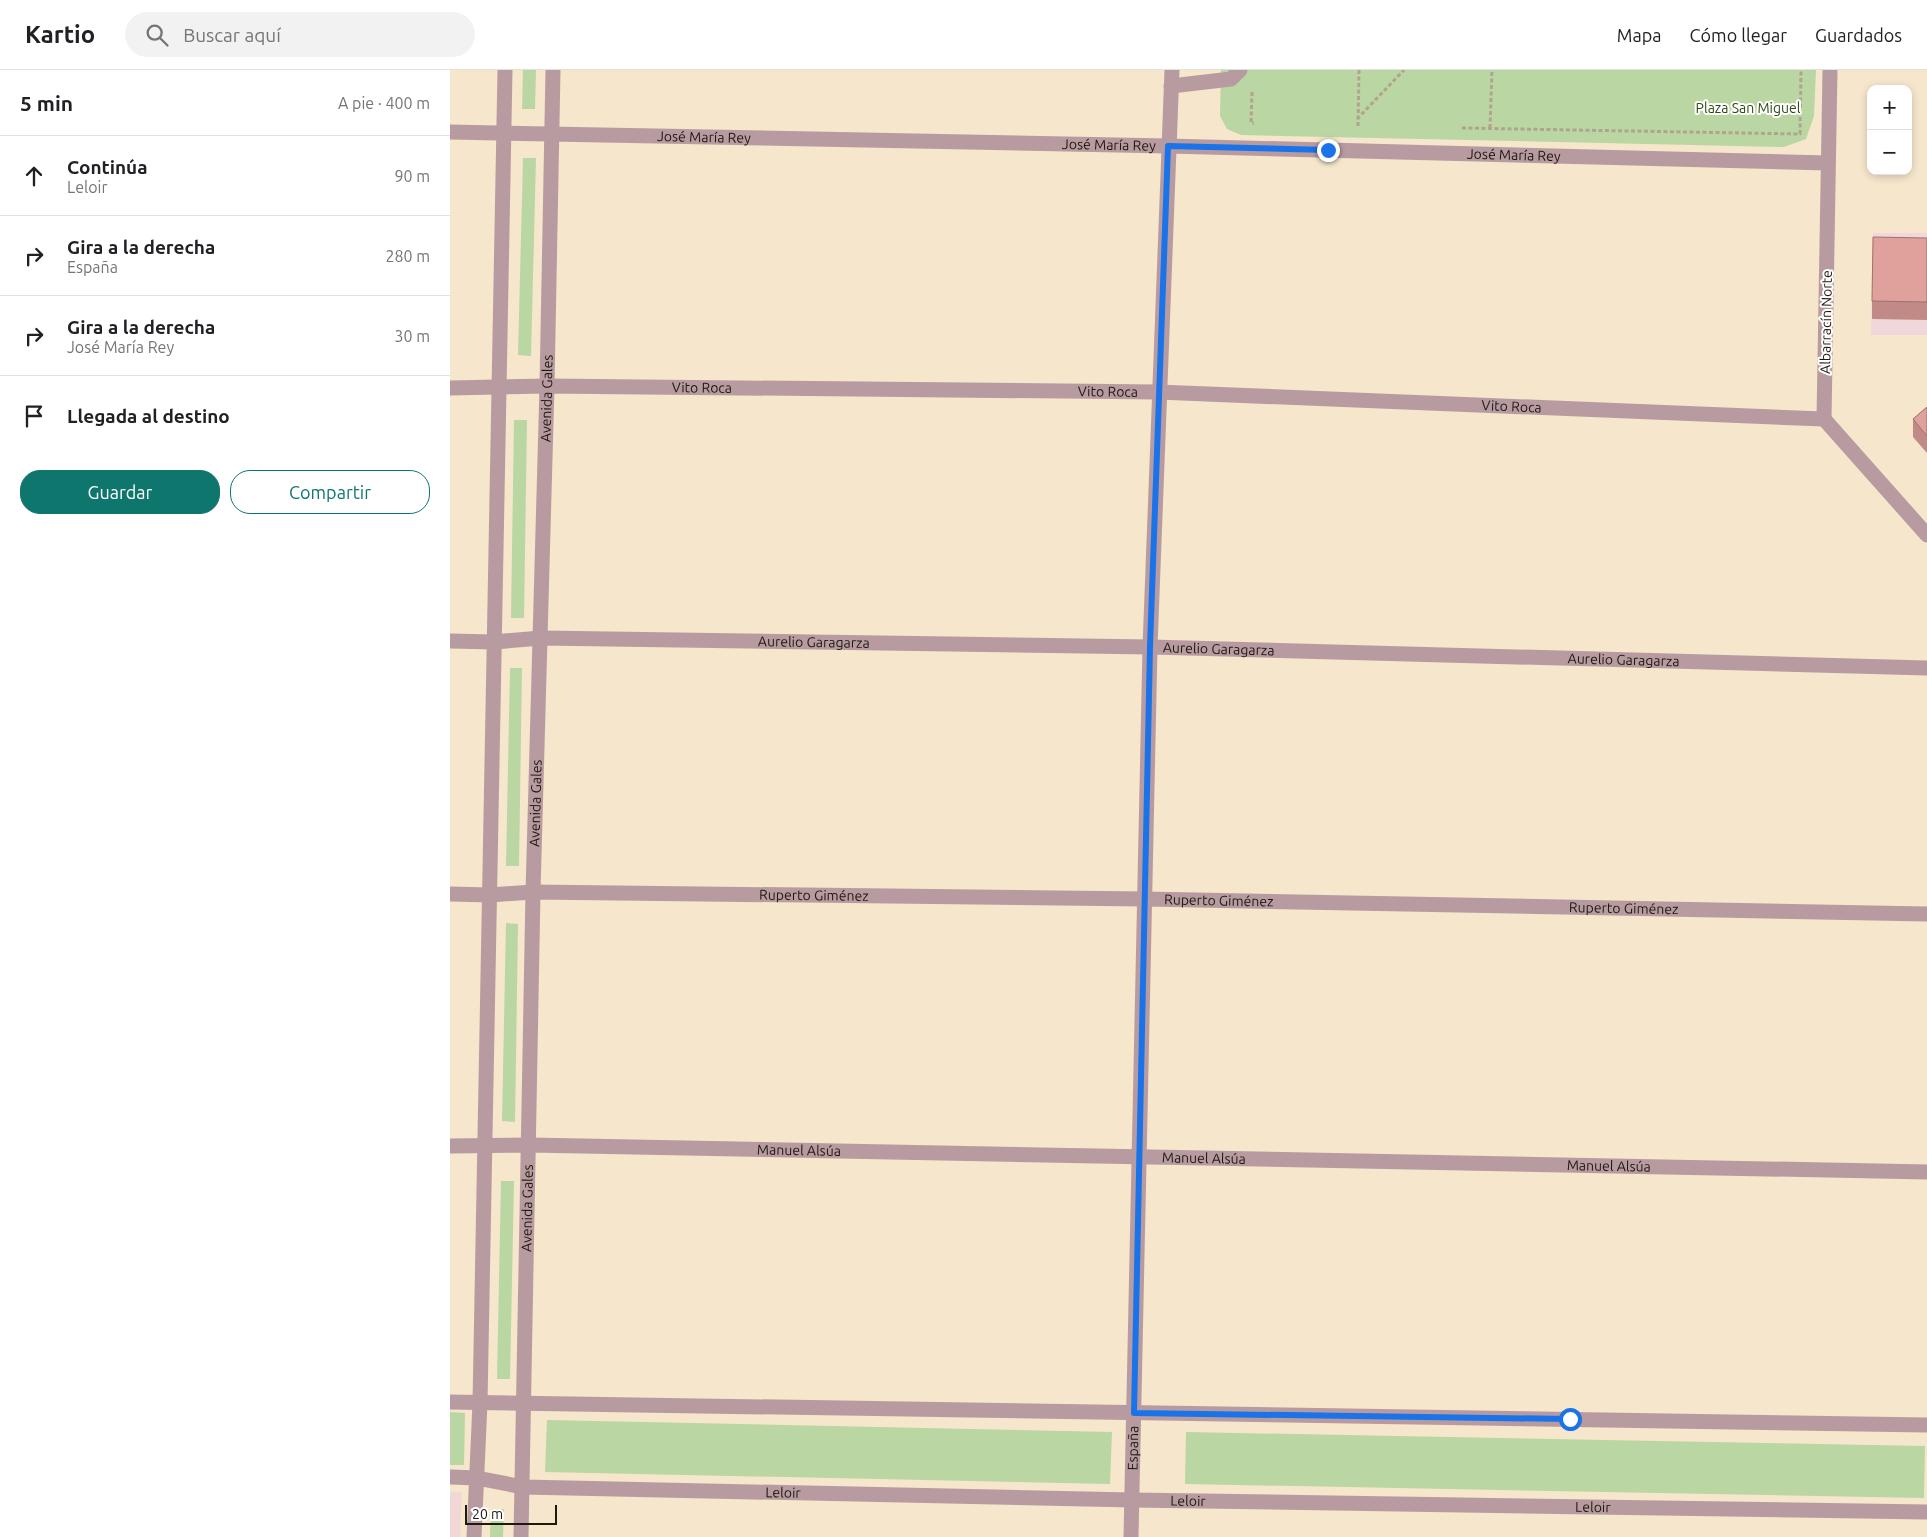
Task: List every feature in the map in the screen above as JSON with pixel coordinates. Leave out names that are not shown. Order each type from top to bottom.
[{"type":"street","points":[[474,1537],[480,1403],[500,388],[504,70]]},
{"type":"street","name":"Avenida Gales","points":[[521,1537],[523,1487],[522,1403],[530,1145],[533,892],[547,386],[553,70]]},
{"type":"street","name":"España","points":[[1131,1537],[1150,647],[1158,392],[1172,70]]},
{"type":"street","points":[[1171,86],[1231,79],[1240,70]]},
{"type":"street","name":"Albarracín Norte","points":[[1824,419],[1830,70]]},
{"type":"street","name":"José María Rey","points":[[450,132],[552,136],[1168,146],[1828,163]]},
{"type":"street","name":"Vito Roca","points":[[450,388],[547,386],[1158,392],[1824,419]]},
{"type":"street","points":[[1824,419],[1927,534]]},
{"type":"street","name":"Aurelio Garagarza","points":[[450,641],[494,642],[540,638],[1150,647],[1927,668]]},
{"type":"street","name":"Ruperto Giménez","points":[[450,894],[490,895],[533,892],[1145,899],[1927,914]]},
{"type":"street","name":"Manuel Alsúa","points":[[450,1146],[530,1145],[1927,1172]]},
{"type":"street","points":[[450,1402],[1927,1425]]},
{"type":"street","name":"Leloir","points":[[450,1477],[477,1478],[523,1487],[1132,1500],[1927,1512]]},
{"type":"path","points":[[1358,126],[1359,70]]},
{"type":"path","points":[[1358,119],[1404,70]]},
{"type":"path","points":[[1490,128],[1492,70]]},
{"type":"path","points":[[1452,128],[1800,134],[1801,70]]},
{"type":"path","points":[[1252,88],[1251,123],[1261,123]]},
{"type":"path","points":[[1348,125],[1367,126]]},
{"type":"shaded area","points":[[1873,233],[1927,233],[1927,335],[1871,335]]},
{"type":"shaded area","points":[[450,1492],[462,1492],[460,1537],[450,1537]]},
{"type":"green space","points":[[523,70],[536,70],[535,109],[522,109]]},
{"type":"green space","name":"Plaza San Miguel","points":[[1221,70],[1816,70],[1814,116],[1806,139],[1784,147],[1241,135],[1227,129],[1220,116]]},
{"type":"green space","points":[[523,158],[536,158],[531,356],[518,355]]},
{"type":"green space","points":[[514,420],[527,420],[524,618],[511,618]]},
{"type":"green space","points":[[510,668],[522,668],[519,866],[506,866]]},
{"type":"green space","points":[[506,923],[518,924],[515,1122],[502,1121]]},
{"type":"green space","points":[[501,1181],[514,1181],[510,1379],[497,1379]]},
{"type":"green space","points":[[450,1412],[465,1413],[464,1465],[450,1465]]},
{"type":"green space","points":[[547,1420],[1112,1432],[1110,1484],[545,1472]]},
{"type":"green space","points":[[1186,1432],[1925,1446],[1924,1498],[1185,1484]]},
{"type":"green space","points":[[491,1509],[504,1509],[503,1537],[490,1537]]},
{"type":"building","points":[[1873,237],[1927,238],[1927,302],[1872,301]]},
{"type":"building","points":[[1927,407],[1927,436],[1913,419]]},
{"type":"route","points":[[1328,150],[1168,146],[1150,647],[1134,1413],[1570,1419]]}]
